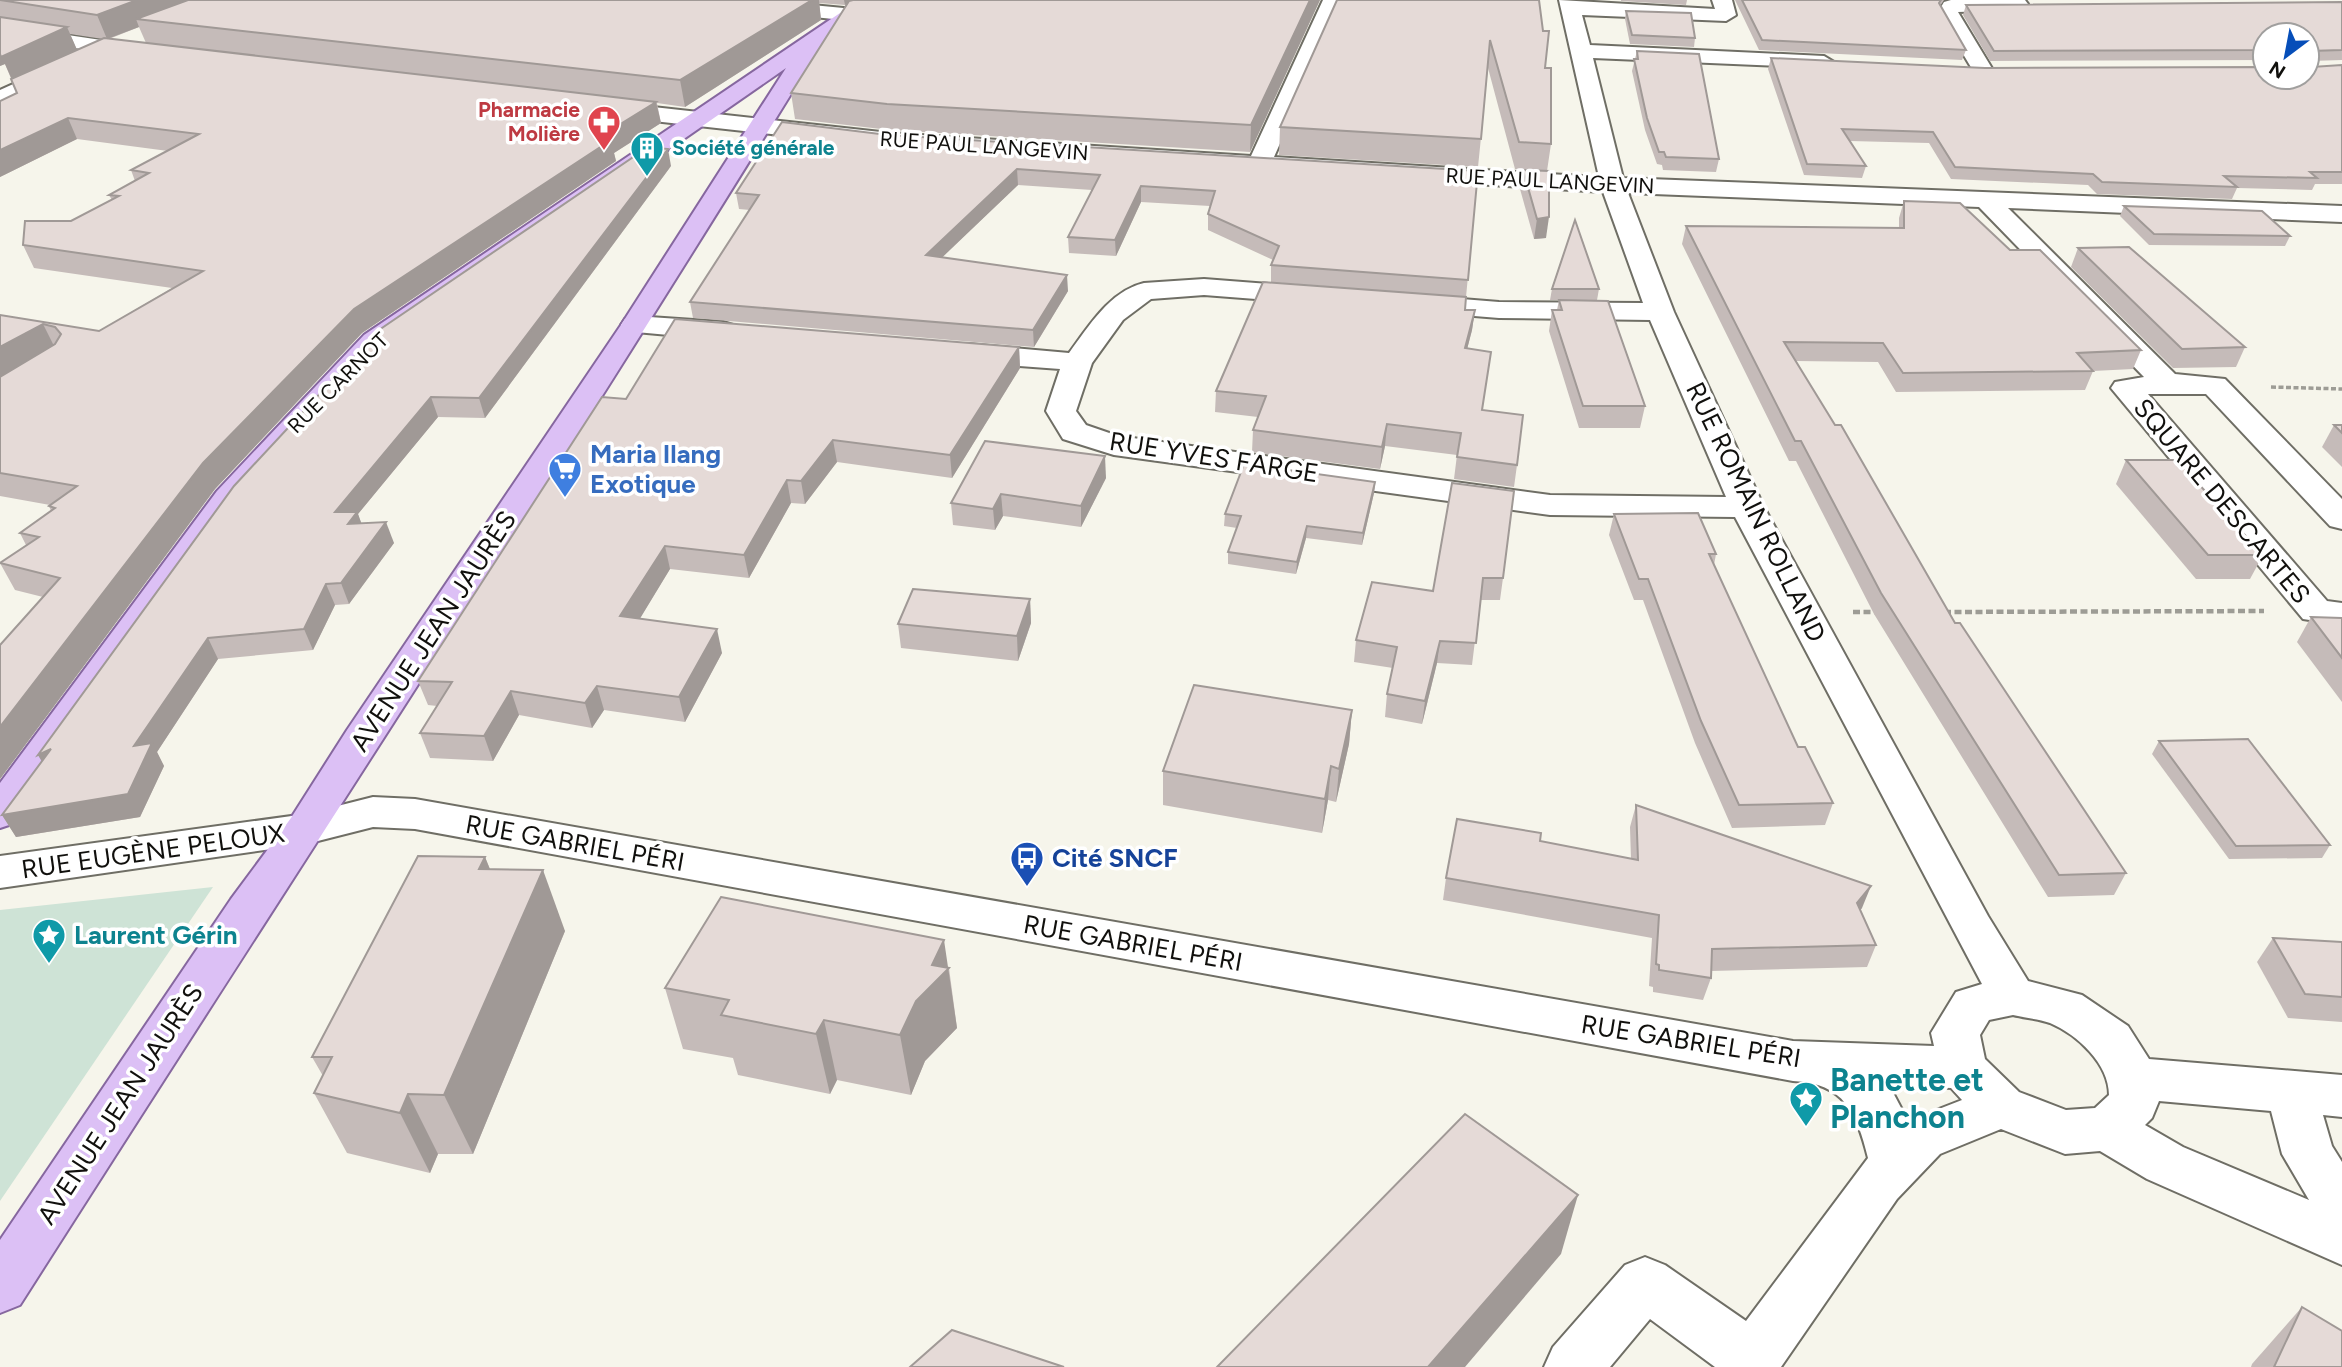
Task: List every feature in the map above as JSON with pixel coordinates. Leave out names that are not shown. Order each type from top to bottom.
[{"type":"main road","name":"AVENUE JEAN JAURÈS","points":[[0,1287],[247,911],[306,829],[361,739],[635,325],[815,38],[859,8],[909,0]]},
{"type":"main road","name":"RUE CARNOT","points":[[0,813],[229,498],[374,341],[815,38]]},
{"type":"street","points":[[701,0],[859,8]]},
{"type":"street","points":[[1260,163],[1333,0]]},
{"type":"street","points":[[1570,5],[1726,15],[1722,0]]},
{"type":"street","points":[[1982,70],[1948,12],[1951,6],[2035,4]]},
{"type":"street","name":"RUE ROMAIN ROLLAND","points":[[1570,5],[1613,186],[1660,312],[1747,507],[1972,928],[2013,996]]},
{"type":"street","points":[[0,31],[163,55]]},
{"type":"street","points":[[0,99],[149,32]]},
{"type":"street","points":[[1581,51],[1841,63]]},
{"type":"street","points":[[1959,69],[2010,70]]},
{"type":"street","name":"RUE PAUL LANGEVIN","points":[[582,106],[759,128],[904,141],[1613,186],[2342,214]]},
{"type":"street","points":[[1986,200],[2168,383]]},
{"type":"street","name":"RUE YVES FARGE","points":[[1338,297],[1203,286],[1144,291],[1112,314],[1077,362],[1061,411],[1074,432],[1114,445],[1550,505],[1747,507]]},
{"type":"street","points":[[1392,302],[1499,310],[1660,312]]},
{"type":"street","points":[[635,325],[749,333]]},
{"type":"street","points":[[940,350],[1077,362]]},
{"type":"street","name":"SQUARE DESCARTES","points":[[2214,385],[2168,383],[2126,388],[2329,613]]},
{"type":"street","points":[[2214,385],[2342,519]]},
{"type":"street","name":"RUE GABRIEL PÉRI","points":[[306,829],[373,812],[415,814],[1793,1061],[1964,1068]]},
{"type":"street","name":"RUE EUGÈNE PELOUX","points":[[0,872],[306,829]]},
{"type":"street","points":[[2107,1129],[2134,1103],[2134,1078],[2111,1040],[2065,1008],[2013,996],[1973,1005],[1955,1032],[1964,1068],[2001,1107],[2065,1132],[2107,1129],[2165,1163],[2342,1240]]},
{"type":"street","points":[[1819,1062],[1863,1085],[1886,1127],[1896,1166]]},
{"type":"street","points":[[2134,1078],[2342,1096]]},
{"type":"street","points":[[2291,1092],[2308,1154],[2342,1207]]},
{"type":"street","points":[[1573,1367],[1645,1283],[1749,1363],[1878,1184],[1922,1138],[2001,1107]]},
{"type":"path","points":[[2214,385],[2342,389]]},
{"type":"path","points":[[1803,612],[1886,612]]},
{"type":"path","points":[[1941,612],[2329,613]]},
{"type":"green space","points":[[213,887],[0,1201],[0,910]]},
{"type":"building","points":[[0,0],[137,0],[97,15]]},
{"type":"building","points":[[188,0],[812,0],[680,80],[136,19]]},
{"type":"building","points":[[1310,0],[1251,125],[887,104],[791,93],[849,1]]},
{"type":"building","points":[[1337,0],[1539,0],[1543,31],[1549,31],[1545,68],[1551,68],[1551,144],[1519,142],[1490,40],[1481,139],[1280,127]]},
{"type":"building","points":[[1742,0],[1941,0],[1939,3],[1966,50],[1762,40]]},
{"type":"building","points":[[2342,2],[2342,50],[2321,51],[2321,21],[2251,21],[2251,50],[1994,51],[1966,5]]},
{"type":"building","points":[[1626,11],[1691,13],[1695,38],[1632,35]]},
{"type":"building","points":[[0,17],[67,27],[1,57]]},
{"type":"building","points":[[104,38],[656,102],[598,138],[611,140],[354,309],[203,463],[0,727],[0,645],[60,578],[0,563],[39,537],[20,533],[55,508],[49,506],[77,486],[0,473],[0,377],[55,344],[61,334],[55,327],[43,324],[0,347],[0,315],[99,331],[203,271],[23,245],[25,221],[71,221],[119,196],[109,195],[149,173],[131,170],[199,134],[68,118],[0,150],[0,101],[17,93],[11,79]]},
{"type":"building","points":[[1637,51],[1699,54],[1719,159],[1666,157],[1664,152],[1659,152],[1647,118],[1634,59],[1638,59]]},
{"type":"building","points":[[1771,58],[1985,68],[2251,67],[2251,91],[2321,91],[2321,66],[2342,65],[2342,172],[2310,172],[2317,178],[2224,176],[2237,187],[2102,182],[2093,174],[1955,167],[1933,132],[1842,129],[1866,166],[1807,164]]},
{"type":"building","points":[[782,122],[888,135],[1478,171],[1468,280],[1271,265],[1279,246],[1208,214],[1215,191],[1141,186],[1115,240],[1068,237],[1100,175],[1017,169],[926,255],[1067,275],[1033,330],[690,302],[759,195],[736,193]]},
{"type":"building","points":[[648,147],[668,149],[479,398],[431,397],[335,512],[357,512],[348,524],[386,522],[341,583],[326,584],[304,629],[208,638],[134,746],[152,743],[128,794],[2,815],[51,749],[38,755],[234,486],[379,330]]},
{"type":"building","points":[[1523,170],[1549,171],[1549,217],[1537,219]]},
{"type":"building","points":[[1904,201],[1960,203],[2010,250],[2040,250],[2141,350],[2077,353],[2093,371],[1903,373],[1883,343],[1784,342],[1835,425],[1841,425],[1955,623],[1960,623],[2126,873],[2059,875],[1881,593],[1801,441],[1795,441],[1686,226],[1904,228]]},
{"type":"building","points":[[2124,206],[2262,211],[2290,236],[2154,234]]},
{"type":"building","points":[[1575,220],[1599,289],[1552,289]]},
{"type":"building","points":[[2129,247],[2245,347],[2182,349],[2078,248]]},
{"type":"building","points":[[1263,282],[1466,297],[1465,310],[1475,310],[1465,348],[1491,352],[1482,410],[1523,415],[1517,465],[1457,457],[1461,433],[1387,424],[1382,447],[1253,430],[1266,396],[1216,391]]},
{"type":"building","points":[[1559,300],[1608,301],[1645,406],[1583,406],[1552,310],[1562,310]]},
{"type":"building","points":[[675,319],[1019,347],[950,455],[833,440],[801,481],[787,480],[744,555],[665,546],[620,616],[717,629],[679,697],[597,686],[585,703],[511,691],[484,736],[420,733],[452,682],[418,681],[602,397],[626,399]]},
{"type":"building","points":[[2334,425],[2342,425],[2342,433]]},
{"type":"building","points":[[985,441],[1105,456],[1081,506],[1001,494],[993,509],[951,503]]},
{"type":"building","points":[[2126,460],[2177,460],[2263,555],[2208,555]]},
{"type":"building","points":[[1244,464],[1375,482],[1363,533],[1307,526],[1297,562],[1228,552],[1241,516],[1225,514]]},
{"type":"building","points":[[1452,483],[1514,491],[1503,578],[1483,578],[1476,643],[1440,641],[1425,701],[1387,694],[1397,647],[1356,640],[1372,582],[1433,591]]},
{"type":"building","points":[[1698,513],[1716,554],[1709,554],[1798,747],[1805,747],[1833,803],[1739,805],[1701,721],[1648,579],[1639,579],[1614,514]]},
{"type":"building","points":[[913,589],[1030,599],[1017,636],[898,624]]},
{"type":"building","points":[[2311,617],[2342,618],[2342,658]]},
{"type":"building","points":[[1194,685],[1352,710],[1339,769],[1331,766],[1325,799],[1163,771]]},
{"type":"building","points":[[2248,739],[2330,845],[2236,846],[2159,741]]},
{"type":"building","points":[[1636,805],[1871,886],[1857,903],[1876,945],[1712,949],[1711,978],[1659,970],[1659,965],[1656,964],[1659,915],[1446,878],[1457,819],[1541,833],[1540,841],[1638,860]]},
{"type":"building","points":[[418,856],[485,857],[479,869],[543,870],[444,1095],[408,1094],[400,1113],[314,1093],[332,1057],[312,1057]]},
{"type":"building","points":[[721,897],[944,940],[932,965],[949,968],[916,1001],[900,1035],[824,1020],[816,1034],[721,1015],[729,1000],[665,988]]},
{"type":"building","points":[[2273,938],[2342,942],[2342,997],[2305,994]]},
{"type":"building","points":[[1465,1114],[1578,1195],[1428,1367],[1217,1367]]},
{"type":"building","points":[[2302,1307],[2342,1331],[2342,1367],[2274,1367]]},
{"type":"building","points":[[952,1330],[1064,1367],[910,1367]]},
{"type":"place","name":"Pharmacie Molière","points":[[604,152]]},
{"type":"place","name":"Société générale","points":[[647,178]]},
{"type":"place","name":"Maria Ilang Exotique","points":[[565,499]]},
{"type":"place","name":"Cité SNCF","points":[[1027,888]]},
{"type":"place","name":"Laurent Gérin","points":[[49,965]]},
{"type":"place","name":"Banette et Planchon","points":[[1806,1128]]}]
